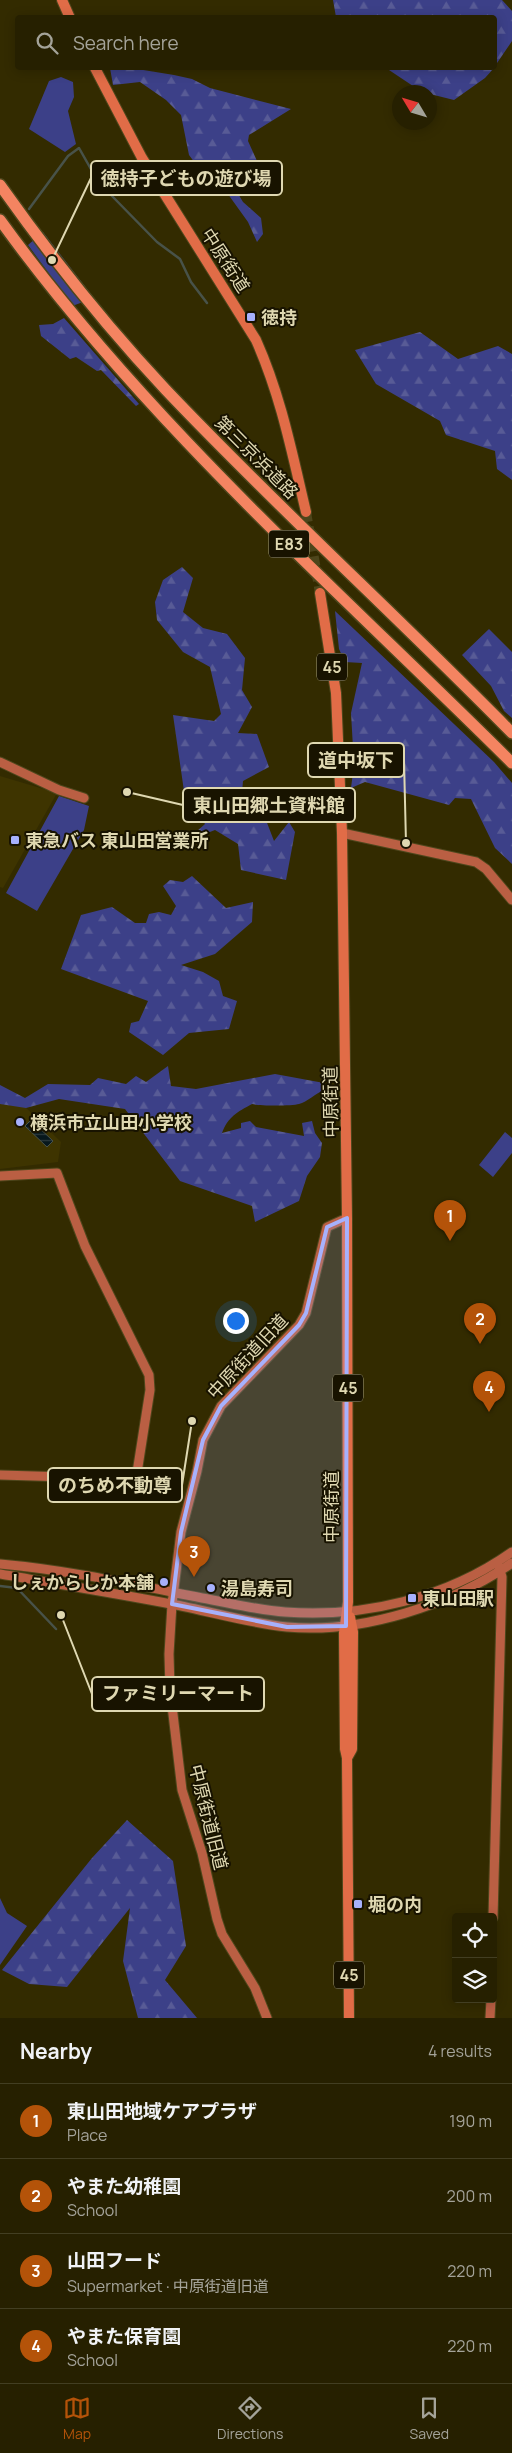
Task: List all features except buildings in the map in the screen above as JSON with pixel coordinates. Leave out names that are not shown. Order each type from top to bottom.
[{"type":"highway","name":"第三京浜道路","points":[[0,185],[95,309],[165,389],[254,481],[426,646],[512,733]]},
{"type":"highway","name":"E83","points":[[0,220],[75,318],[148,400],[231,487],[512,763]]},
{"type":"main road","points":[[62,0],[69,15]]},
{"type":"main road","name":"中原街道","points":[[95,70],[141,157],[256,340],[270,372],[284,414],[306,512]]},
{"type":"main road","name":"中原街道","points":[[320,593],[336,693],[342,832],[347,1218],[348,1612],[350,1625],[344,1633],[350,2018]]},
{"type":"street","points":[[0,762],[59,790],[84,798]]},
{"type":"street","points":[[342,832],[476,862],[486,869],[512,900]]},
{"type":"street","points":[[0,1176],[57,1174],[85,1246],[145,1363],[150,1390],[136,1479],[0,1475]]},
{"type":"street","name":"中原街道旧道","points":[[268,2018],[254,1988],[222,1934],[202,1853],[182,1790],[170,1689],[172,1604],[180,1532],[197,1471],[203,1440],[221,1406],[299,1325],[306,1313],[327,1227],[347,1218]]},
{"type":"street","points":[[0,1574],[172,1604],[287,1627],[350,1625],[416,1610],[461,1593],[499,1566],[512,1552]]},
{"type":"street","points":[[0,1564],[39,1569],[277,1612],[348,1612],[398,1602],[433,1592],[499,1566],[512,1563]]},
{"type":"street","points":[[493,1913],[499,1566]]},
{"type":"street","points":[[490,2018],[491,2003]]},
{"type":"highlighted area","points":[[347,1218],[348,1358],[346,1626],[287,1627],[172,1604],[181,1532],[203,1440],[221,1406],[299,1325],[306,1313],[327,1227]]},
{"type":"shaded area","name":"東急バス 東山田営業所","points":[[0,776],[57,793],[3,888],[0,887]]},
{"type":"shaded area","name":"横浜市立山田小学校","points":[[0,1095],[20,1102],[61,1142],[58,1162],[0,1169]]},
{"type":"shaded area","points":[[31,1120],[53,1141],[47,1147],[25,1126]]},
{"type":"green space","points":[[333,0],[502,0],[512,11],[512,41],[497,63],[497,15],[336,15]]},
{"type":"green space","points":[[110,70],[143,70],[192,79],[210,88],[291,109],[249,135],[248,141],[257,161],[252,166],[245,164],[240,171],[228,177],[243,202],[261,218],[263,234],[257,242],[248,222],[220,183],[201,195],[194,182],[196,177],[195,163],[189,155],[181,115],[166,100],[140,82],[113,85]]},
{"type":"green space","points":[[389,70],[492,70],[485,78],[454,100],[437,96],[437,85],[412,85]]},
{"type":"green space","points":[[61,77],[73,82],[74,97],[68,111],[76,144],[65,152],[29,129],[49,81]]},
{"type":"green space","points":[[43,232],[94,298],[64,309],[44,281],[50,275],[28,245]]},
{"type":"green space","points":[[64,318],[139,404],[136,406],[101,370],[97,371],[76,357],[70,359],[41,336],[39,325],[53,324]]},
{"type":"green space","points":[[420,332],[458,359],[498,346],[512,354],[512,480],[497,469],[495,451],[446,435],[440,421],[376,384],[355,350]]},
{"type":"green space","points":[[182,567],[193,578],[183,612],[203,628],[227,634],[245,658],[242,690],[252,707],[238,733],[257,734],[269,767],[243,781],[241,804],[264,815],[274,841],[289,822],[295,832],[286,880],[241,870],[238,844],[215,830],[197,837],[196,832],[205,824],[184,791],[173,715],[214,721],[221,714],[210,667],[183,652],[157,620],[155,602],[163,580]]},
{"type":"green space","points":[[335,611],[494,762],[512,783],[512,864],[495,848],[471,799],[455,798],[449,805],[365,782],[351,788],[354,765],[351,713],[362,663],[345,662],[339,649]]},
{"type":"green space","points":[[489,629],[512,652],[512,718],[504,711],[491,686],[462,655]]},
{"type":"green space","points":[[59,796],[89,806],[84,830],[37,911],[6,893]]},
{"type":"green space","points":[[192,876],[226,908],[253,902],[252,922],[215,954],[181,965],[203,972],[219,981],[223,996],[237,1001],[229,1029],[189,1033],[163,1055],[129,1032],[131,1023],[139,1021],[148,1001],[61,969],[81,915],[112,907],[135,923],[146,923],[149,914],[159,912],[171,915],[176,906],[163,886],[170,880],[183,882]]},
{"type":"green space","points":[[168,1066],[171,1086],[196,1089],[275,1074],[324,1083],[324,1090],[299,1104],[252,1104],[234,1116],[227,1123],[222,1133],[241,1128],[241,1123],[250,1121],[256,1127],[304,1136],[302,1123],[312,1121],[315,1133],[322,1143],[320,1157],[307,1176],[299,1201],[255,1222],[252,1206],[180,1181],[125,1109],[59,1099],[26,1108],[0,1104],[0,1085],[25,1098],[48,1084],[90,1085],[98,1078],[126,1084],[136,1076],[146,1082]]},
{"type":"green space","points":[[505,1132],[512,1138],[512,1153],[493,1177],[479,1165]]},
{"type":"green space","points":[[127,1820],[173,1861],[186,1946],[165,1980],[197,2018],[138,2018],[123,1961],[130,1908],[67,1987],[29,1984],[2,1970],[92,1858]]},
{"type":"green space","points":[[0,1898],[7,1913],[27,1926],[0,1965]]},
{"type":"waterway","points":[[29,209],[68,156],[79,148],[96,178],[112,196],[157,242],[180,259],[191,282],[207,303]]},
{"type":"waterway","points":[[0,1586],[17,1588],[56,1629]]},
{"type":"tunnel","points":[[306,512],[320,593]]},
{"type":"place","name":"徳持子どもの遊び場","points":[[52,260]]},
{"type":"place","name":"徳持","points":[[251,317]]},
{"type":"place","name":"東山田郷土資料館","points":[[127,792]]},
{"type":"place","name":"東急バス 東山田営業所","points":[[15,840]]},
{"type":"place","name":"道中坂下","points":[[406,843]]},
{"type":"place","name":"横浜市立山田小学校","points":[[20,1122]]},
{"type":"place","name":"東山田地域ケアプラザ","points":[[450,1241]]},
{"type":"place","name":"やまた幼稚園","points":[[480,1344]]},
{"type":"place","name":"やまた保育園","points":[[489,1412]]},
{"type":"place","name":"のちめ不動尊","points":[[192,1421]]},
{"type":"place","name":"山田フード","points":[[194,1577]]},
{"type":"place","name":"しぇからしか本舗","points":[[164,1582]]},
{"type":"place","name":"湯島寿司","points":[[211,1588]]},
{"type":"place","name":"東山田駅","points":[[412,1598]]},
{"type":"place","name":"ファミリーマート","points":[[61,1615]]},
{"type":"place","name":"堀の内","points":[[358,1904]]}]
